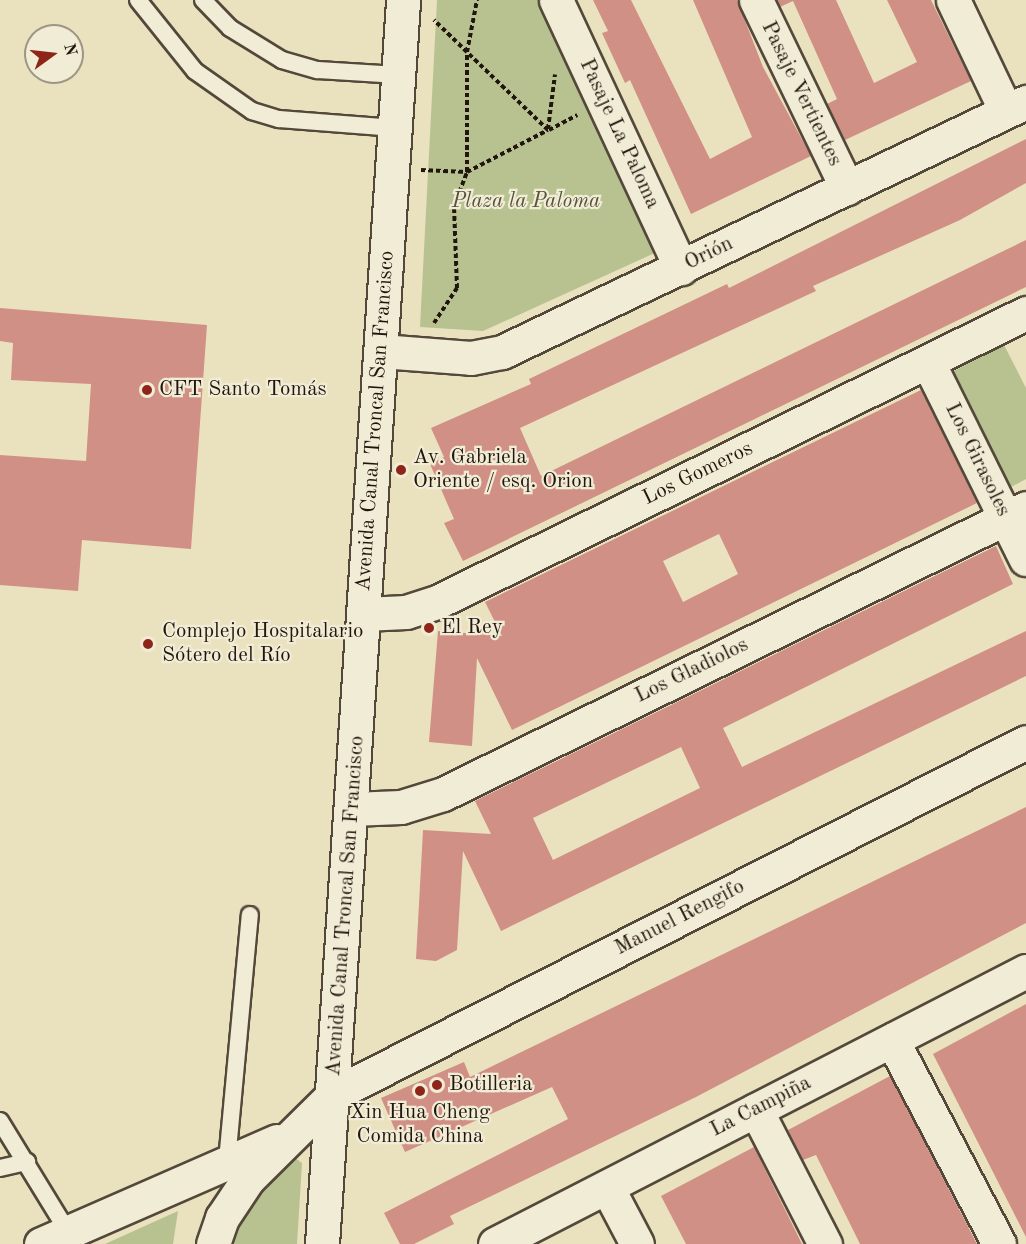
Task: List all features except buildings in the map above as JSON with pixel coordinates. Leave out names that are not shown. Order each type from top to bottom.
[{"type":"street","name":"Pasaje La Paloma","points":[[556,0],[681,268]]},
{"type":"street","name":"Pasaje Vertientes","points":[[756,0],[847,188]]},
{"type":"street","points":[[953,0],[1016,106]]},
{"type":"street","name":"Avenida Canal Troncal San Francisco","points":[[322,1244],[334,1094],[398,75],[416,7]]},
{"type":"street","name":"Orión","points":[[381,351],[471,358],[502,352],[1016,106]]},
{"type":"street","name":"Los Gomeros","points":[[364,614],[406,612],[440,601],[1026,313]]},
{"type":"street","name":"Los Girasoles","points":[[928,362],[1016,513],[1026,559]]},
{"type":"street","name":"Los Gladiolos","points":[[351,809],[401,807],[443,794],[1016,513]]},
{"type":"street","name":"Manuel Rengifo","points":[[334,1094],[1026,742]]},
{"type":"street","name":"La Campiña","points":[[495,1244],[1026,971]]},
{"type":"street","points":[[892,1040],[999,1244]]},
{"type":"street","name":"Avenida Canal Troncal San Francisco","points":[[213,1244],[227,1209],[287,1136],[334,1094]]},
{"type":"street","points":[[756,1110],[825,1244]]},
{"type":"street","points":[[55,1238],[287,1136],[317,1173],[325,1205]]},
{"type":"street","points":[[197,1174],[216,1189],[227,1209]]},
{"type":"street","points":[[607,1187],[637,1244]]},
{"type":"lane","points":[[138,0],[195,71],[252,111],[279,119],[395,128]]},
{"type":"lane","points":[[203,0],[230,28],[282,60],[318,70],[398,75]]},
{"type":"lane","points":[[227,1161],[250,915]]},
{"type":"lane","points":[[0,1121],[27,1162],[55,1238]]},
{"type":"lane","points":[[0,1168],[27,1162]]},
{"type":"path","points":[[414,354],[457,288],[454,206],[466,172],[467,52],[477,0]]},
{"type":"path","points":[[392,168],[466,172],[548,130],[467,52],[416,7]]},
{"type":"green space","name":"Plaza la Paloma","points":[[437,0],[545,0],[657,252],[483,331],[420,327]]},
{"type":"green space","points":[[1004,345],[1026,388],[1026,479],[1000,493],[942,377]]},
{"type":"green space","points":[[291,1155],[302,1163],[297,1244],[227,1244],[257,1188]]},
{"type":"green space","points":[[178,1211],[173,1244],[105,1244]]},
{"type":"place","name":"CFT Santo Tomás","points":[[147,390]]},
{"type":"place","name":"Av. Gabriela Oriente / esq. Orion","points":[[401,470]]},
{"type":"place","name":"El Rey","points":[[429,628]]},
{"type":"place","name":"Complejo Hospitalario Sótero del Río","points":[[148,644]]},
{"type":"place","name":"Botilleria","points":[[437,1085]]},
{"type":"place","name":"Xin Hua Cheng Comida China","points":[[420,1091]]}]
